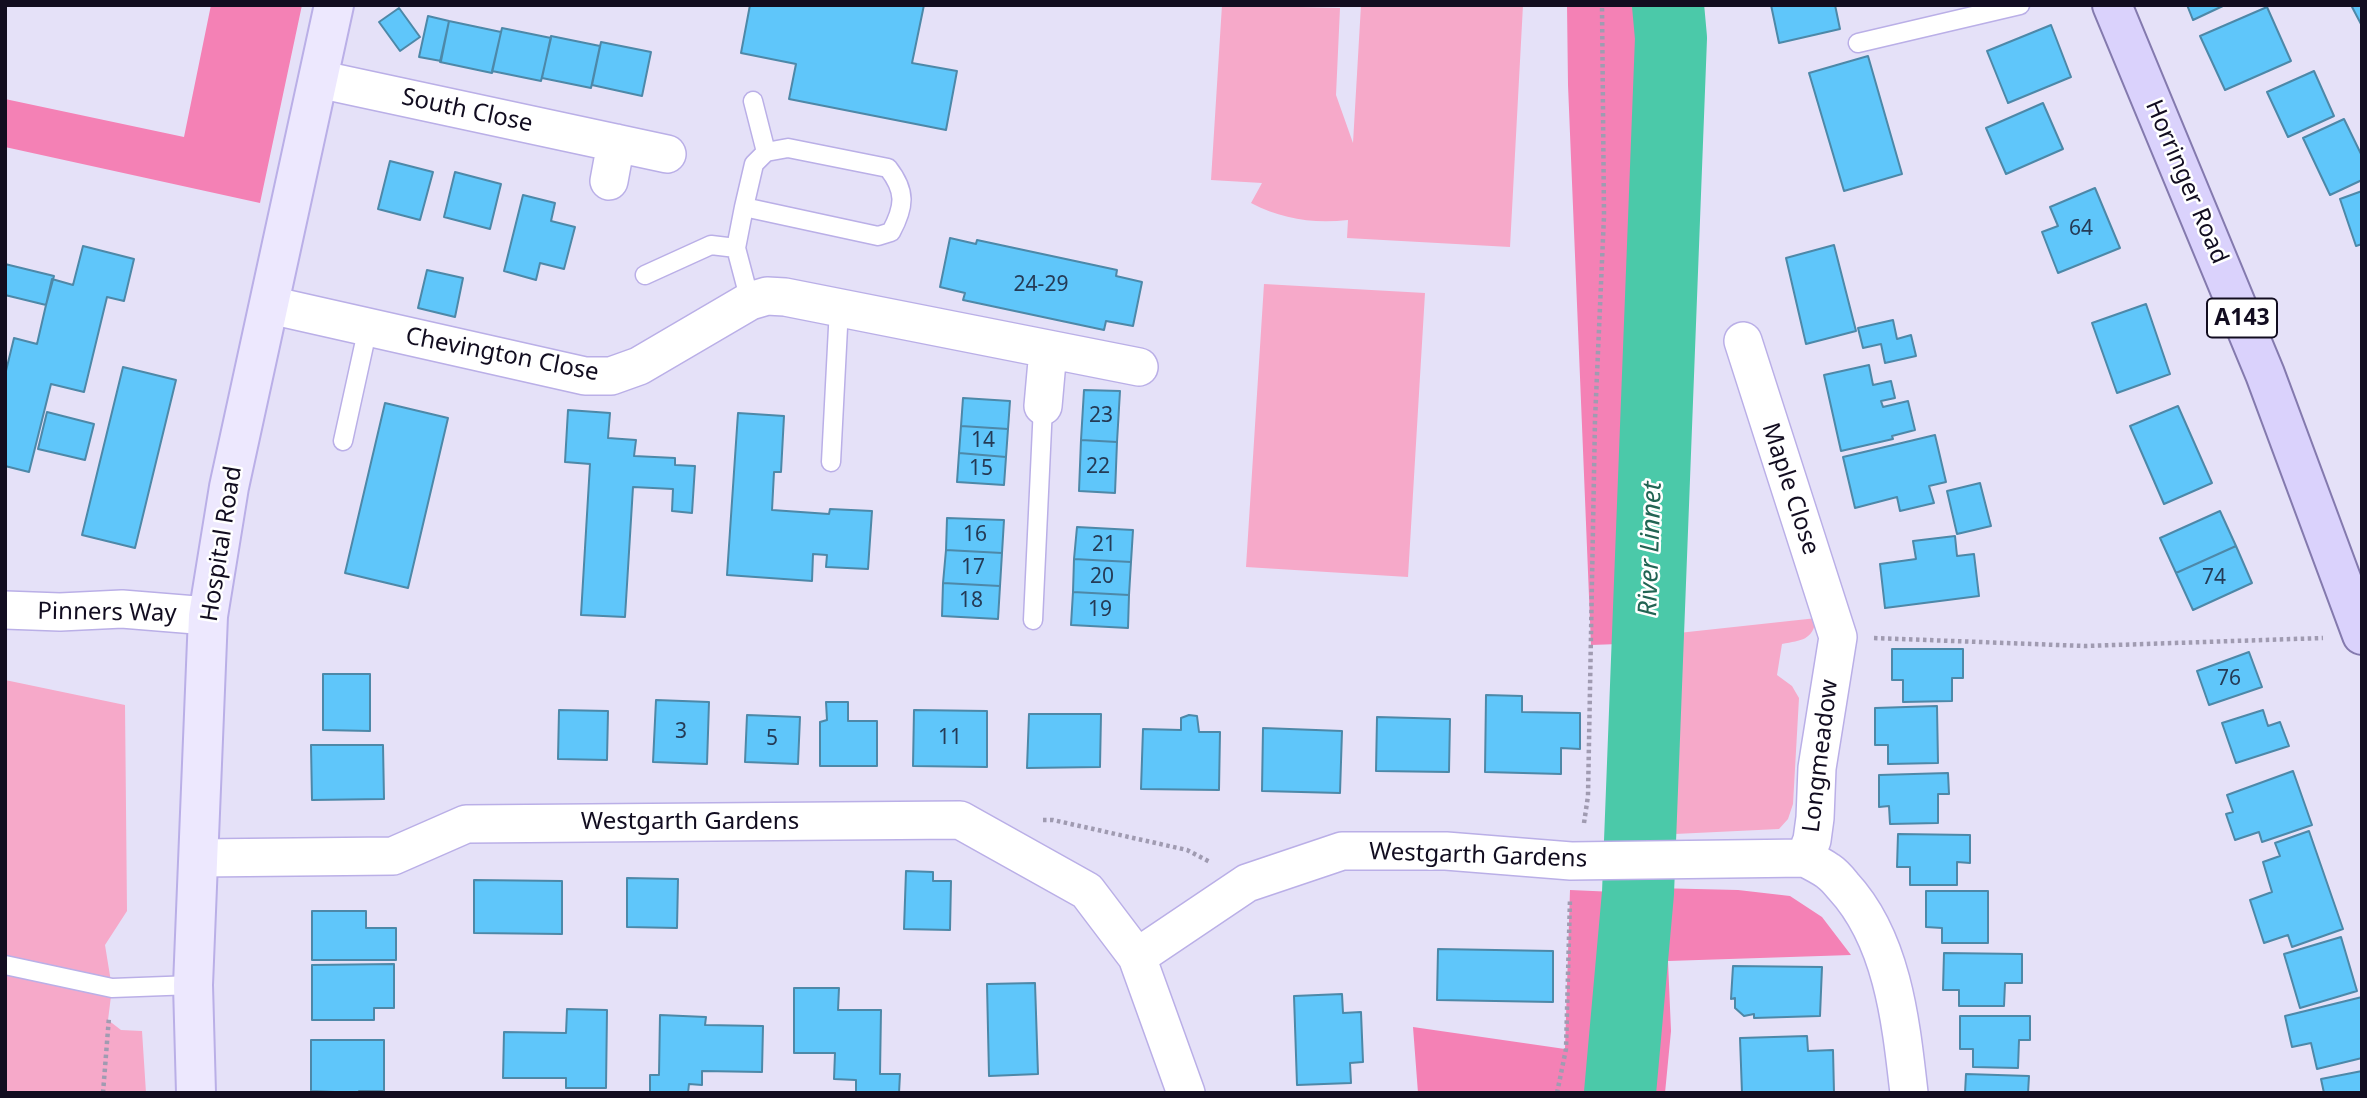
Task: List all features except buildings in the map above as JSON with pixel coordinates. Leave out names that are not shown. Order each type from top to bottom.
[{"type":"main road","name":"Horringer Road","points":[[2112,5],[2265,374],[2361,632]]},
{"type":"street","name":"Hospital Road","points":[[196,1093],[192,985],[208,616],[229,487],[334,5]]},
{"type":"street","name":"South Close","points":[[318,79],[667,154]]},
{"type":"street","points":[[609,181],[616,143]]},
{"type":"street","name":"Chevington Close","points":[[270,305],[584,376],[611,376],[639,366],[750,301],[767,296],[785,297],[1139,367]]},
{"type":"street","name":"Maple Close","points":[[1743,341],[1838,636]]},
{"type":"street","points":[[1043,406],[1048,350]]},
{"type":"street","name":"Pinners Way","points":[[5,610],[60,612],[121,609],[208,616]]},
{"type":"street","name":"Longmeadow","points":[[1838,636],[1817,768],[1812,840],[1805,858],[1830,872],[1855,899],[1872,925],[1902,1027],[1909,1093]]},
{"type":"street","name":"Westgarth Gardens","points":[[199,858],[393,856],[466,824],[960,820],[1087,891],[1137,957],[1186,1093]]},
{"type":"street","name":"Westgarth Gardens","points":[[1137,957],[1247,883],[1342,851],[1446,850],[1571,861],[1805,858]]},
{"type":"lane","points":[[1857,43],[2020,5]]},
{"type":"lane","points":[[753,101],[766,152]]},
{"type":"lane","points":[[744,207],[878,236],[891,232],[897,220],[902,197],[899,182],[888,168],[788,148],[766,152],[754,164],[744,207],[736,248],[750,301]]},
{"type":"lane","points":[[645,275],[711,245],[736,248]]},
{"type":"lane","points":[[831,462],[839,308]]},
{"type":"lane","points":[[342,441],[368,327]]},
{"type":"lane","points":[[1033,620],[1043,406]]},
{"type":"lane","points":[[5,965],[112,988],[192,985]]},
{"type":"path","points":[[1557,1093],[1566,1049],[1571,861],[1582,837],[1588,796],[1595,421],[1604,216],[1602,5]]},
{"type":"path","points":[[1838,636],[2085,646],[2337,638],[2361,632]]},
{"type":"path","points":[[1039,820],[1053,820],[1187,850],[1247,883]]},
{"type":"path","points":[[103,1093],[112,988]]},
{"type":"shaded area","points":[[211,5],[302,5],[260,203],[5,147],[5,99],[184,137]]},
{"type":"shaded area","points":[[1222,5],[1340,8],[1336,95],[1353,143],[1361,5],[1523,5],[1510,247],[1347,238],[1348,220],[1298,219],[1251,203],[1262,183],[1211,180]]},
{"type":"shaded area","points":[[1567,5],[1649,5],[1646,643],[1591,645]]},
{"type":"shaded area","points":[[1264,284],[1425,293],[1408,577],[1246,567]]},
{"type":"shaded area","points":[[1817,618],[1812,631],[1805,638],[1782,644],[1777,675],[1792,686],[1799,698],[1793,804],[1788,819],[1779,829],[1654,835],[1660,635]]},
{"type":"shaded area","points":[[5,680],[125,705],[127,911],[105,945],[112,988],[108,1020],[121,1030],[142,1031],[146,1093],[5,1093]]},
{"type":"shaded area","points":[[1654,888],[1738,890],[1790,896],[1822,917],[1851,955],[1668,961],[1671,1031],[1665,1093],[1633,1093]]},
{"type":"shaded area","points":[[1570,890],[1638,893],[1629,1004],[1611,1093],[1418,1093],[1413,1027],[1565,1049]]},
{"type":"waterway","name":"River Linnet","points":[[1620,1093],[1638,893],[1671,38],[1668,5]]}]
